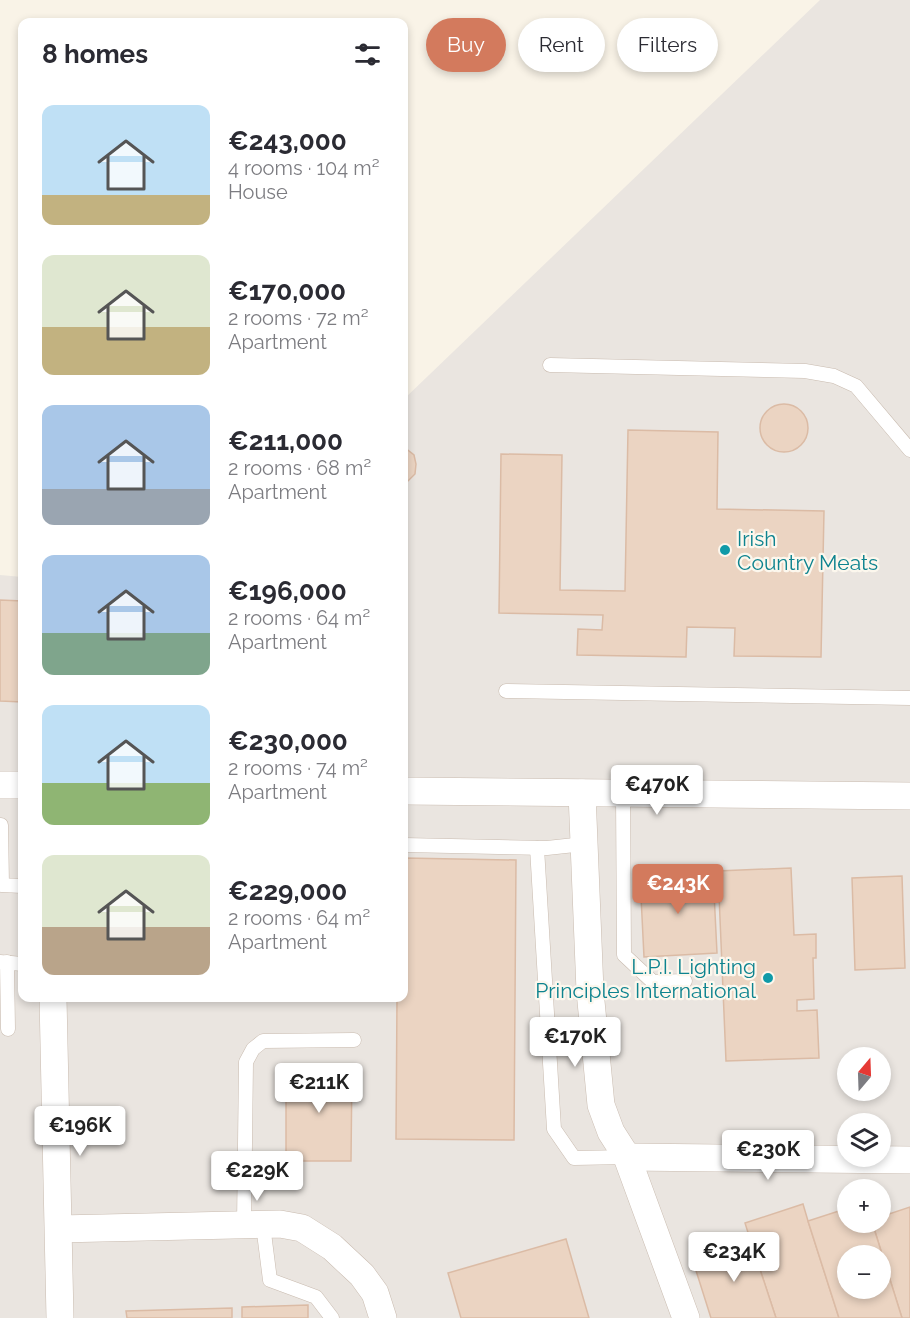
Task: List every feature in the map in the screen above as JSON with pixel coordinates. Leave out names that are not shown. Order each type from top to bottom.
[{"type":"street","points":[[0,785],[18,785]]},
{"type":"street","points":[[408,791],[910,795]]},
{"type":"street","points":[[582,794],[590,991],[601,1105],[611,1132],[627,1157],[686,1318]]},
{"type":"street","points":[[53,1002],[60,1318]]},
{"type":"street","points":[[627,1157],[910,1160]]},
{"type":"street","points":[[59,1229],[280,1224],[302,1228],[332,1247],[362,1275],[375,1293],[383,1318]]},
{"type":"lane","points":[[550,365],[805,371],[834,376],[856,386],[910,450]]},
{"type":"lane","points":[[506,691],[910,698]]},
{"type":"lane","points":[[623,794],[624,955],[652,982],[685,981]]},
{"type":"lane","points":[[1,825],[2,885],[18,886]]},
{"type":"lane","points":[[408,845],[537,848],[584,844]]},
{"type":"lane","points":[[537,848],[554,1129],[574,1158],[627,1157]]},
{"type":"lane","points":[[8,1029],[3,962],[18,964]]},
{"type":"lane","points":[[332,1318],[316,1297],[270,1280],[254,1225],[246,1062],[253,1049],[263,1041],[354,1041]]},
{"type":"shaded area","points":[[820,0],[910,0],[910,1318],[0,1318],[0,575],[18,577],[18,1002],[408,1002],[408,395]]},
{"type":"building","points":[[779,404],[789,404],[804,414],[808,428],[807,437],[798,448],[789,452],[779,452],[764,442],[760,433],[760,423],[770,408]]},
{"type":"building","name":"Irish Country Meats","points":[[628,430],[718,432],[717,509],[824,511],[821,657],[734,656],[735,628],[687,627],[686,657],[577,655],[578,629],[602,630],[603,615],[499,613],[501,454],[562,455],[560,590],[625,591]]},
{"type":"building","points":[[408,450],[414,455],[415,474],[408,481]]},
{"type":"building","points":[[0,600],[18,601],[18,702],[0,701]]},
{"type":"building","points":[[408,858],[516,860],[514,1140],[396,1139],[397,1002],[408,1002]]},
{"type":"building","name":"L.P.I. Lighting Principles International","points":[[791,868],[794,935],[816,934],[816,958],[813,958],[814,999],[797,1000],[797,1011],[817,1010],[819,1058],[726,1061],[718,871]]},
{"type":"building","points":[[713,872],[717,953],[644,957],[640,876]]},
{"type":"building","points":[[902,876],[905,968],[855,970],[852,878]]},
{"type":"building","points":[[286,1067],[352,1067],[351,1161],[286,1161]]},
{"type":"building","points":[[803,1204],[839,1318],[776,1318],[750,1239],[745,1223]]},
{"type":"building","points":[[910,1207],[910,1318],[902,1318],[891,1283],[891,1245],[879,1245],[875,1233],[891,1233],[891,1213]]},
{"type":"building","points":[[837,1212],[837,1233],[875,1233],[879,1245],[837,1245],[837,1299],[891,1299],[891,1283],[902,1318],[839,1318],[808,1221]]},
{"type":"building","points":[[566,1239],[589,1318],[461,1318],[448,1273]]},
{"type":"building","points":[[750,1239],[776,1318],[711,1318],[692,1258]]},
{"type":"building","points":[[308,1305],[308,1318],[242,1318],[242,1307]]},
{"type":"building","points":[[232,1308],[232,1318],[127,1318],[126,1311]]},
{"type":"place","name":"Irish Country Meats","points":[[725,550]]},
{"type":"place","name":"L.P.I. Lighting Principles International","points":[[768,978]]}]
